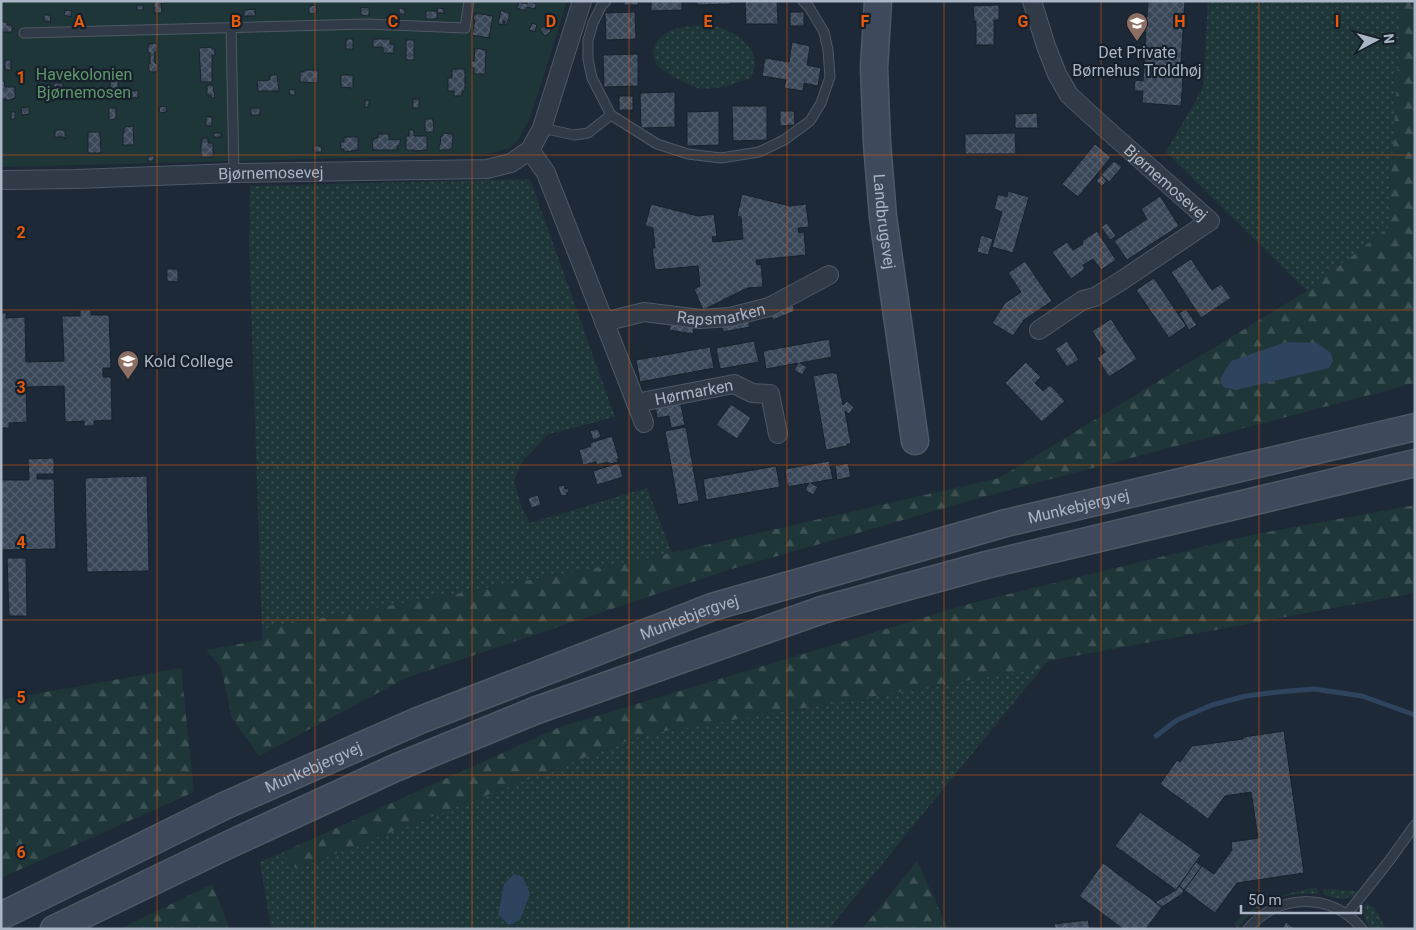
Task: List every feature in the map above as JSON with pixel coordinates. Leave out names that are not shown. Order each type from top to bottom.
[{"type":"street","name":"Bjørnemosevej","points":[[6,180],[487,168],[511,163],[530,150],[542,128],[582,1]]},
{"type":"street","name":"Landbrugsvej","points":[[878,1],[874,68],[877,143],[883,217],[915,442]]},
{"type":"street","name":"Bjørnemosevej","points":[[1032,1],[1057,74],[1069,95],[1210,221],[1121,281],[1095,297],[1083,300],[1039,330]]},
{"type":"street","points":[[530,150],[546,173],[644,423]]},
{"type":"street","name":"Rapsmarken","points":[[604,322],[644,312],[700,319],[730,317],[769,307],[830,275]]},
{"type":"street","name":"Hørmarken","points":[[636,404],[734,384],[752,393],[770,394],[778,434]]},
{"type":"street","name":"Munkebjergvej","points":[[1,916],[224,806],[420,720],[712,607],[1006,523],[1415,427]]},
{"type":"street","points":[[54,929],[228,845],[395,768],[536,710],[813,613],[986,565],[1415,463]]},
{"type":"lane","points":[[24,33],[366,24],[465,28],[469,1]]},
{"type":"lane","points":[[606,1],[593,23],[588,40],[588,59],[592,78],[611,115],[657,144],[688,154],[721,158],[759,152],[784,140],[810,121],[821,103],[830,77],[828,50],[824,32],[809,6],[803,1]]},
{"type":"lane","points":[[231,27],[234,173]]},
{"type":"lane","points":[[542,128],[574,135],[588,133],[611,115]]},
{"type":"lane","points":[[1347,914],[1415,825]]},
{"type":"lane","points":[[1248,929],[1260,916],[1269,910],[1300,901],[1328,905],[1347,914],[1362,929]]},
{"type":"green space","name":"Havekolonien Bjørnemosen","points":[[1,1],[567,1],[531,116],[519,139],[511,147],[498,152],[476,155],[1,167]]},
{"type":"green space","points":[[1208,1],[1402,1],[1388,228],[1307,291],[1166,152],[1203,88]]},
{"type":"green space","points":[[1402,1],[1415,1],[1415,383],[983,497],[725,571],[406,678],[259,756],[232,718],[221,668],[206,650],[262,640],[262,629],[640,560],[999,478],[1307,291],[1388,228]]},
{"type":"green space","points":[[707,24],[731,32],[750,48],[755,64],[750,78],[738,83],[703,89],[694,87],[667,73],[656,63],[653,52],[654,47],[665,34],[674,29]]},
{"type":"green space","points":[[530,179],[615,417],[549,434],[522,462],[514,480],[522,508],[530,523],[647,488],[672,553],[262,629],[249,245],[250,186]]},
{"type":"green space","points":[[1415,505],[1415,593],[1048,661],[1042,668],[643,735],[296,869],[283,852],[560,727],[972,603],[1251,535]]},
{"type":"green space","points":[[181,668],[194,792],[1,878],[1,700]]},
{"type":"green space","points":[[1042,668],[829,929],[271,929],[260,862],[283,852],[296,869],[643,735]]},
{"type":"green space","points":[[917,861],[948,929],[862,929]]},
{"type":"green space","points":[[212,884],[230,929],[120,929]]},
{"type":"green space","points":[[1317,888],[1318,894],[1307,893],[1284,896],[1254,911],[1238,928],[1234,925],[1238,919],[1270,898]]},
{"type":"green space","points":[[1323,889],[1358,891],[1355,896],[1342,899],[1324,895]]},
{"type":"green space","points":[[1366,902],[1376,910],[1386,929],[1371,929],[1364,916]]},
{"type":"water","points":[[1286,342],[1317,343],[1331,353],[1333,361],[1329,368],[1236,390],[1223,387],[1220,379],[1231,361]]},
{"type":"water","points":[[514,874],[523,877],[530,894],[520,920],[509,925],[498,915],[504,884]]},
{"type":"building","points":[[154,1],[165,1],[165,3],[161,3],[162,13],[154,13]]},
{"type":"building","points":[[528,1],[536,4],[535,9],[527,7],[525,11],[517,8],[519,2],[527,4]]},
{"type":"building","points":[[624,1],[638,1],[638,5],[624,5]]},
{"type":"building","points":[[651,1],[682,1],[682,10],[651,11]]},
{"type":"building","points":[[697,1],[731,1],[731,4],[697,5]]},
{"type":"building","points":[[745,1],[777,1],[778,24],[746,24]]},
{"type":"building","points":[[1139,1],[1185,1],[1181,62],[1184,62],[1181,106],[1142,103],[1143,91],[1134,91],[1135,80],[1143,81],[1146,32],[1137,31],[1138,17],[1147,17],[1148,2]]},
{"type":"building","points":[[137,5],[143,5],[143,10],[137,10]]},
{"type":"building","points":[[316,5],[317,13],[309,14],[309,6]]},
{"type":"building","points":[[999,5],[999,20],[994,20],[994,45],[976,45],[976,21],[974,21],[973,6]]},
{"type":"building","points":[[361,7],[369,8],[369,16],[361,15]]},
{"type":"building","points":[[399,8],[405,9],[405,14],[399,14]]},
{"type":"building","points":[[438,8],[444,9],[444,13],[437,13]]},
{"type":"building","points":[[255,9],[255,16],[244,16],[244,10]]},
{"type":"building","points":[[65,10],[72,11],[71,17],[64,15]]},
{"type":"building","points":[[501,10],[510,14],[507,24],[504,24],[505,21],[503,21],[503,25],[498,24]]},
{"type":"building","points":[[426,11],[437,11],[437,19],[426,19]]},
{"type":"building","points":[[635,12],[636,39],[606,40],[605,13]]},
{"type":"building","points":[[790,12],[804,12],[804,26],[790,26]]},
{"type":"building","points":[[476,13],[493,16],[489,38],[472,35],[475,20],[473,20]]},
{"type":"building","points":[[44,15],[51,15],[50,22],[44,21]]},
{"type":"building","points":[[1,22],[7,22],[7,25],[12,25],[12,32],[1,32]]},
{"type":"building","points":[[532,23],[537,25],[535,32],[529,30]]},
{"type":"building","points":[[546,25],[551,31],[545,36],[540,29]]},
{"type":"building","points":[[346,39],[353,39],[353,49],[346,49]]},
{"type":"building","points":[[373,39],[390,39],[390,44],[394,44],[394,53],[383,53],[383,47],[373,47]]},
{"type":"building","points":[[406,40],[414,40],[414,60],[406,60]]},
{"type":"building","points":[[792,42],[810,46],[807,65],[821,68],[818,86],[804,83],[803,91],[784,88],[786,80],[762,76],[765,58],[789,62]]},
{"type":"building","points":[[155,43],[157,51],[154,53],[155,63],[158,70],[151,72],[148,65],[150,63],[150,53],[148,52],[148,46]]},
{"type":"building","points":[[212,47],[212,49],[215,49],[215,55],[212,55],[212,82],[201,82],[199,48]]},
{"type":"building","points":[[475,48],[486,50],[485,74],[474,74],[474,68],[471,67],[471,61],[474,61]]},
{"type":"building","points":[[638,54],[638,86],[604,87],[603,55]]},
{"type":"building","points":[[5,60],[11,60],[11,70],[5,70]]},
{"type":"building","points":[[86,69],[96,69],[96,80],[86,80]]},
{"type":"building","points":[[452,69],[465,69],[465,91],[462,91],[462,96],[454,96],[454,91],[448,91],[448,78],[452,78]]},
{"type":"building","points":[[304,70],[318,70],[318,83],[300,82],[300,72],[304,72]]},
{"type":"building","points":[[270,75],[277,75],[279,91],[258,91],[257,81],[270,80]]},
{"type":"building","points":[[341,75],[353,75],[353,88],[341,87]]},
{"type":"building","points":[[110,79],[118,79],[118,97],[110,97]]},
{"type":"building","points":[[1,80],[4,80],[5,87],[15,87],[15,98],[6,101],[6,99],[1,99]]},
{"type":"building","points":[[54,83],[63,83],[63,92],[54,92]]},
{"type":"building","points":[[207,85],[213,85],[215,98],[207,95]]},
{"type":"building","points":[[295,89],[295,95],[290,95],[289,90]]},
{"type":"building","points":[[138,90],[138,97],[130,98],[130,91]]},
{"type":"building","points":[[675,92],[675,127],[641,128],[640,93]]},
{"type":"building","points":[[619,96],[633,96],[633,110],[619,110]]},
{"type":"building","points":[[413,99],[419,99],[419,108],[413,108]]},
{"type":"building","points":[[365,100],[369,100],[369,107],[365,107]]},
{"type":"building","points":[[166,106],[167,112],[160,113],[159,107]]},
{"type":"building","points":[[732,106],[767,106],[767,140],[733,141]]},
{"type":"building","points":[[29,107],[29,114],[22,115],[21,108]]},
{"type":"building","points":[[109,108],[116,108],[116,119],[109,120]]},
{"type":"building","points":[[251,108],[260,108],[260,115],[251,115]]},
{"type":"building","points":[[719,111],[719,145],[687,146],[687,112]]},
{"type":"building","points":[[780,111],[794,111],[795,125],[780,126]]},
{"type":"building","points":[[11,112],[15,112],[15,119],[11,119]]},
{"type":"building","points":[[1037,113],[1038,128],[1015,128],[1015,114]]},
{"type":"building","points":[[206,117],[212,117],[212,126],[206,126]]},
{"type":"building","points":[[425,119],[433,119],[434,132],[425,132]]},
{"type":"building","points":[[133,126],[134,145],[123,145],[124,127]]},
{"type":"building","points":[[55,130],[65,130],[67,138],[55,137]]},
{"type":"building","points":[[409,130],[414,130],[414,136],[427,136],[427,150],[406,150],[406,136],[409,136]]},
{"type":"building","points":[[88,132],[100,132],[101,153],[88,153]]},
{"type":"building","points":[[214,133],[221,133],[221,137],[214,137]]},
{"type":"building","points":[[443,133],[453,134],[452,149],[439,150]]},
{"type":"building","points":[[1015,133],[1016,154],[965,154],[965,134]]},
{"type":"building","points":[[378,134],[389,134],[389,140],[400,139],[400,145],[397,146],[397,150],[373,150],[372,140],[378,138]]},
{"type":"building","points":[[344,137],[358,137],[358,150],[344,152],[344,149],[341,149],[340,142],[344,142]]},
{"type":"building","points":[[202,138],[208,138],[208,143],[213,143],[213,157],[201,157]]},
{"type":"building","points":[[1095,144],[1111,157],[1078,197],[1062,184]]},
{"type":"building","points":[[313,146],[321,146],[322,152],[314,152]]},
{"type":"building","points":[[148,156],[154,156],[154,161],[148,161]]},
{"type":"building","points":[[1114,161],[1122,167],[1109,182],[1101,175]]},
{"type":"building","points":[[1101,175],[1107,181],[1102,186],[1096,181]]},
{"type":"building","points":[[1008,191],[1029,197],[1013,253],[992,247],[1002,212],[994,209],[998,194],[1007,197]]},
{"type":"building","points":[[742,194],[790,206],[806,204],[809,227],[798,228],[799,233],[804,232],[806,255],[756,260],[757,265],[761,264],[763,287],[747,288],[703,310],[694,289],[700,286],[698,266],[655,270],[652,248],[655,248],[653,228],[645,226],[651,204],[698,216],[714,214],[717,236],[712,237],[713,242],[743,239],[741,217],[737,216]]},
{"type":"building","points":[[1160,196],[1179,226],[1127,260],[1114,241],[1147,219],[1141,209]]},
{"type":"building","points":[[1107,223],[1116,236],[1110,240],[1101,227]]},
{"type":"building","points":[[1097,231],[1116,260],[1101,270],[1093,259],[1083,265],[1085,269],[1071,279],[1052,252],[1067,242],[1073,250],[1083,244],[1082,241]]},
{"type":"building","points":[[981,235],[993,239],[988,255],[977,252]]},
{"type":"building","points":[[1191,259],[1212,290],[1221,284],[1231,298],[1201,318],[1171,272]]},
{"type":"building","points":[[1025,261],[1052,301],[1024,320],[1013,336],[992,323],[1005,303],[1021,292],[1008,273]]},
{"type":"building","points":[[167,269],[178,269],[178,282],[167,281]]},
{"type":"building","points":[[1154,278],[1186,326],[1169,338],[1136,290]]},
{"type":"building","points":[[792,303],[795,311],[773,320],[770,312]]},
{"type":"building","points":[[1186,309],[1197,325],[1189,330],[1179,313]]},
{"type":"building","points":[[80,310],[91,310],[91,315],[109,315],[111,368],[103,368],[103,377],[111,377],[112,420],[94,421],[94,426],[84,426],[84,421],[65,422],[64,386],[26,387],[27,422],[9,423],[9,428],[1,428],[1,313],[6,313],[6,318],[25,317],[26,362],[64,361],[62,316],[80,316]]},
{"type":"building","points":[[748,318],[750,327],[723,332],[721,324]]},
{"type":"building","points":[[1111,319],[1137,359],[1109,377],[1097,358],[1105,352],[1092,331]]},
{"type":"building","points":[[671,322],[694,326],[693,334],[669,330]]},
{"type":"building","points":[[829,339],[832,357],[800,363],[807,367],[802,375],[794,370],[798,363],[766,369],[763,351]]},
{"type":"building","points":[[754,341],[759,362],[720,369],[716,348]]},
{"type":"building","points":[[1067,341],[1079,360],[1067,367],[1055,349]]},
{"type":"building","points":[[710,347],[714,368],[640,382],[636,360]]},
{"type":"building","points":[[1026,362],[1041,377],[1035,383],[1043,391],[1050,385],[1065,401],[1042,422],[1005,383]]},
{"type":"building","points":[[834,372],[834,374],[837,373],[843,405],[847,401],[854,407],[849,414],[845,411],[851,444],[826,450],[813,376]]},
{"type":"building","points":[[680,400],[685,425],[671,428],[669,416],[657,418],[655,404]]},
{"type":"building","points":[[731,404],[751,418],[737,439],[716,425]]},
{"type":"building","points":[[686,427],[699,501],[678,505],[665,431]]},
{"type":"building","points":[[598,429],[601,437],[593,440],[590,431]]},
{"type":"building","points":[[612,436],[619,459],[617,459],[618,462],[597,465],[596,462],[583,465],[579,450],[591,446],[590,443]]},
{"type":"building","points":[[54,458],[54,474],[37,474],[37,479],[54,479],[56,549],[1,550],[1,480],[29,480],[28,459]]},
{"type":"building","points":[[829,461],[833,479],[811,483],[818,487],[813,495],[805,490],[809,483],[788,487],[785,469]]},
{"type":"building","points":[[619,463],[623,477],[597,485],[593,471]]},
{"type":"building","points":[[848,463],[851,477],[837,480],[835,466]]},
{"type":"building","points":[[776,466],[780,487],[706,500],[703,479]]},
{"type":"building","points":[[147,476],[149,571],[87,572],[85,478]]},
{"type":"building","points":[[564,485],[565,489],[568,488],[569,492],[566,493],[567,495],[561,496],[558,486]]},
{"type":"building","points":[[538,495],[541,505],[531,508],[528,498]]},
{"type":"building","points":[[7,558],[26,558],[27,616],[9,616]]},
{"type":"building","points":[[1284,731],[1304,873],[1237,883],[1215,913],[1184,890],[1202,866],[1214,874],[1232,850],[1231,842],[1258,838],[1251,792],[1225,796],[1208,819],[1160,784],[1177,760],[1180,762],[1192,746]]},
{"type":"building","points":[[1140,812],[1201,855],[1176,890],[1115,846]]},
{"type":"building","points":[[1196,862],[1202,866],[1184,890],[1179,886]]},
{"type":"building","points":[[1103,863],[1162,907],[1146,929],[1123,929],[1079,896]]},
{"type":"building","points":[[1179,886],[1184,890],[1182,894],[1162,907],[1155,902],[1176,890]]},
{"type":"building","points":[[1088,920],[1090,929],[1055,929],[1054,924]]},
{"type":"building","points":[[1286,922],[1295,929],[1282,929]]},
{"type":"waterway","points":[[1156,736],[1177,720],[1212,705],[1246,696],[1314,689],[1362,696],[1415,715]]},
{"type":"place","name":"Det Private Børnehus Troldhøj","points":[[1137,42]]},
{"type":"place","name":"Kold College","points":[[128,380]]}]
